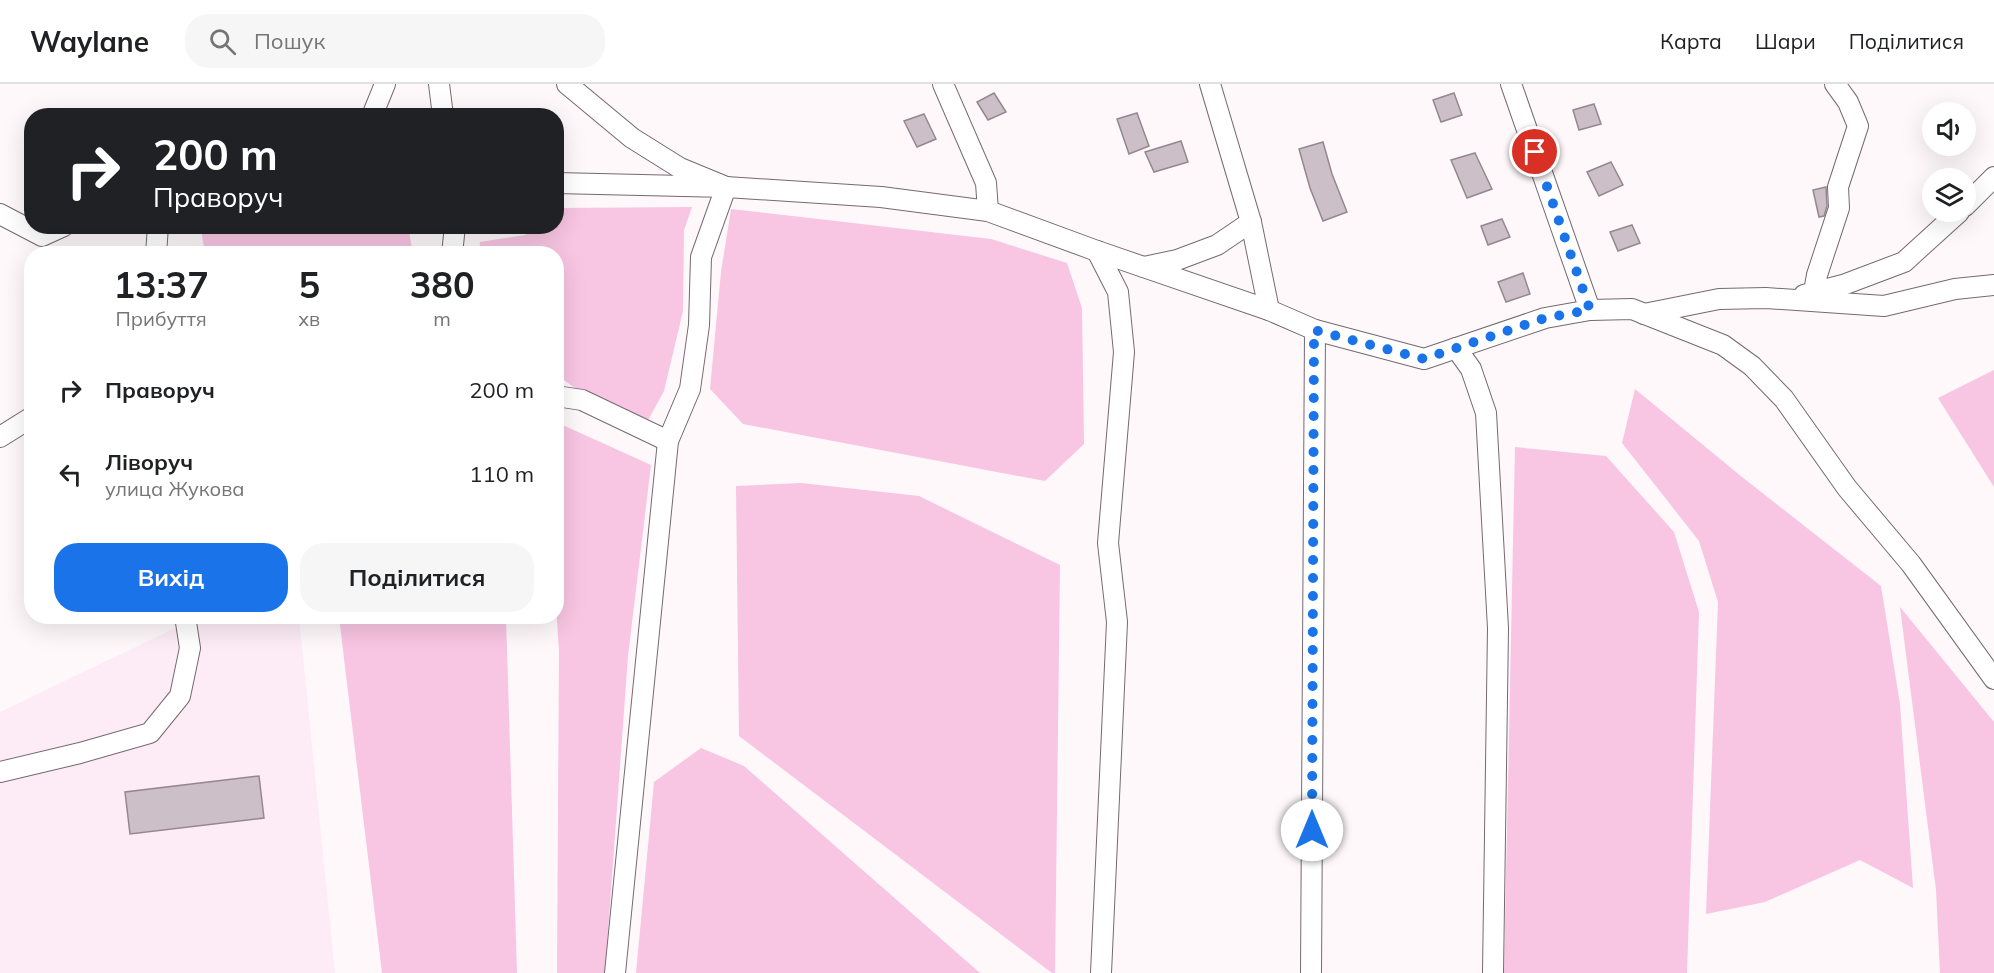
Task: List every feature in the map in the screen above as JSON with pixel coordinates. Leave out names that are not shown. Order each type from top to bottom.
[{"type":"street","points":[[375,108],[385,84]]},
{"type":"street","points":[[439,84],[442,108]]},
{"type":"street","points":[[567,84],[632,138],[680,168],[726,187]]},
{"type":"street","points":[[943,84],[986,183],[988,211]]},
{"type":"street","points":[[1210,84],[1251,222],[1269,310]]},
{"type":"street","points":[[1511,84],[1590,310]]},
{"type":"street","points":[[1814,292],[1817,275],[1839,208],[1838,187],[1858,126],[1848,102],[1836,84]]},
{"type":"street","points":[[1976,195],[1994,177]]},
{"type":"street","points":[[564,183],[726,187],[881,196],[988,211],[1269,310],[1314,330],[1424,359],[1545,318],[1590,310],[1632,309],[1723,345],[1752,366],[1785,399],[1847,488],[1911,564],[1994,679]]},
{"type":"street","points":[[615,973],[668,441],[690,389],[699,325],[701,257],[726,187]]},
{"type":"street","points":[[0,214],[24,227]]},
{"type":"street","points":[[1143,267],[1177,260],[1217,245],[1251,222]]},
{"type":"street","points":[[1785,300],[1843,285],[1904,262],[1948,222]]},
{"type":"street","points":[[1097,251],[1119,292],[1124,352],[1108,543],[1117,622],[1101,973]]},
{"type":"street","points":[[1644,314],[1719,299],[1766,298],[1884,306],[1955,289],[1994,285]]},
{"type":"street","points":[[1311,973],[1314,330]]},
{"type":"street","points":[[1456,348],[1471,369],[1486,413],[1487,425],[1498,628],[1494,973]]},
{"type":"street","points":[[564,397],[582,400],[668,441]]},
{"type":"street","points":[[0,437],[24,422]]},
{"type":"street","points":[[0,772],[150,733],[180,696],[190,648],[186,624]]},
{"type":"shaded area","points":[[692,207],[684,230],[683,311],[664,391],[647,422],[630,428],[564,380],[564,246],[480,246],[480,242],[526,234],[564,234],[564,208]]},
{"type":"shaded area","points":[[731,209],[991,239],[1067,263],[1082,308],[1084,444],[1045,481],[743,424],[710,389],[721,272]]},
{"type":"shaded area","points":[[202,234],[409,234],[412,246],[204,246]]},
{"type":"shaded area","points":[[1994,370],[1994,487],[1938,398]]},
{"type":"shaded area","points":[[1635,389],[1742,477],[1881,586],[1900,704],[1913,888],[1860,860],[1765,902],[1706,914],[1718,602],[1699,541],[1622,443]]},
{"type":"shaded area","points":[[564,426],[651,465],[628,656],[605,973],[557,973],[559,651],[557,624],[564,624]]},
{"type":"shaded area","points":[[1515,447],[1606,456],[1674,532],[1699,612],[1687,973],[1504,973]]},
{"type":"shaded area","points":[[801,483],[919,496],[1060,565],[1055,973],[1052,973],[739,736],[736,486]]},
{"type":"shaded area","points":[[1900,607],[1994,722],[1994,973],[1940,973],[1936,890]]},
{"type":"shaded area","points":[[183,624],[300,624],[335,973],[0,973],[0,712]]},
{"type":"shaded area","points":[[340,624],[506,624],[517,973],[382,973]]},
{"type":"shaded area","points":[[701,748],[744,766],[980,973],[636,973],[654,782]]},
{"type":"building","points":[[994,93],[1006,112],[988,120],[977,102]]},
{"type":"building","points":[[1454,93],[1462,115],[1441,122],[1433,100]]},
{"type":"building","points":[[1594,104],[1601,124],[1579,130],[1573,110]]},
{"type":"building","points":[[1137,113],[1149,146],[1129,154],[1117,119]]},
{"type":"building","points":[[924,114],[936,139],[917,147],[904,121]]},
{"type":"building","points":[[1181,141],[1188,162],[1154,172],[1145,152]]},
{"type":"building","points":[[1323,142],[1332,174],[1347,212],[1323,221],[1310,188],[1299,149]]},
{"type":"building","points":[[1475,153],[1492,189],[1467,198],[1451,160]]},
{"type":"building","points":[[1611,162],[1623,185],[1599,196],[1587,172]]},
{"type":"building","points":[[1826,187],[1827,206],[1824,216],[1819,217],[1813,190]]},
{"type":"building","points":[[1502,219],[1510,237],[1488,245],[1481,226]]},
{"type":"building","points":[[1632,225],[1640,243],[1618,251],[1610,232]]},
{"type":"building","points":[[1523,273],[1530,294],[1506,302],[1498,282]]},
{"type":"building","points":[[259,776],[264,818],[130,834],[125,792]]},
{"type":"route","points":[[1312,830],[1314,330],[1424,359],[1545,318],[1590,310],[1535,152]]}]
